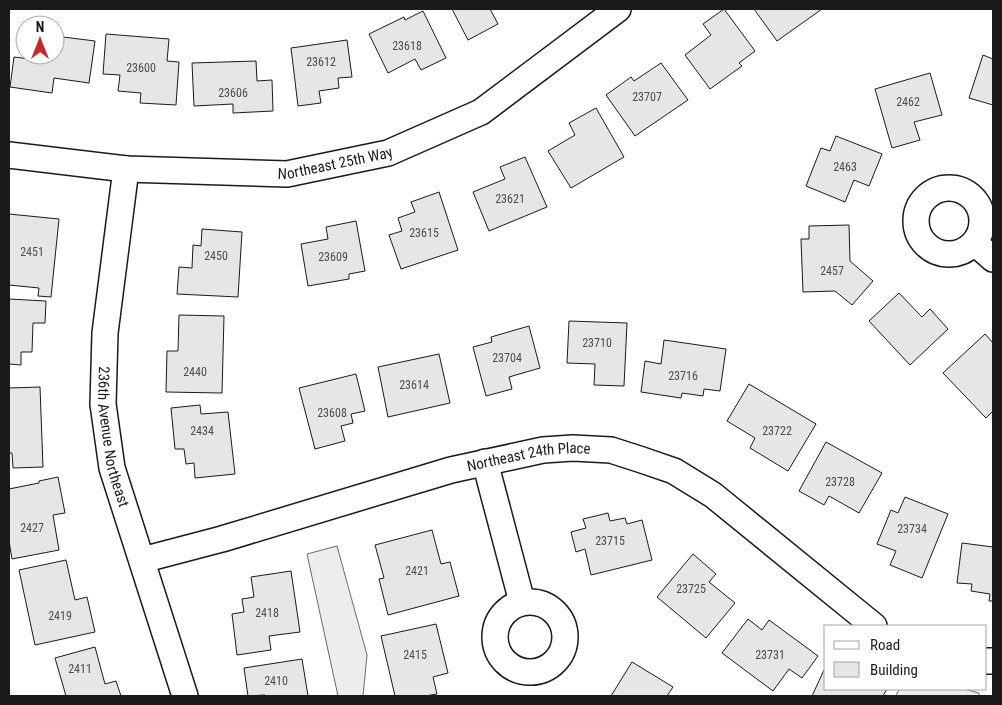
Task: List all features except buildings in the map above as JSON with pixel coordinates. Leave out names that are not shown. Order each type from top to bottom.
[{"type":"street","name":"Northeast 25th Way","points":[[9,156],[126,169],[287,174],[388,153],[481,112],[618,9]]},
{"type":"street","name":"236th Avenue Northeast","points":[[126,169],[105,333],[103,404],[112,468],[185,696]]},
{"type":"street","points":[[975,243],[993,259]]},
{"type":"street","name":"Northeast 24th Place","points":[[142,560],[222,539],[451,470],[485,462],[543,450],[573,448],[611,450],[674,471],[713,495],[873,625]]},
{"type":"street","points":[[485,462],[522,602]]},
{"type":"shaded area","points":[[337,546],[367,655],[363,696],[338,696],[307,554]]},
{"type":"shaded area","points":[[899,690],[968,690],[979,693],[979,696],[896,696]]}]
